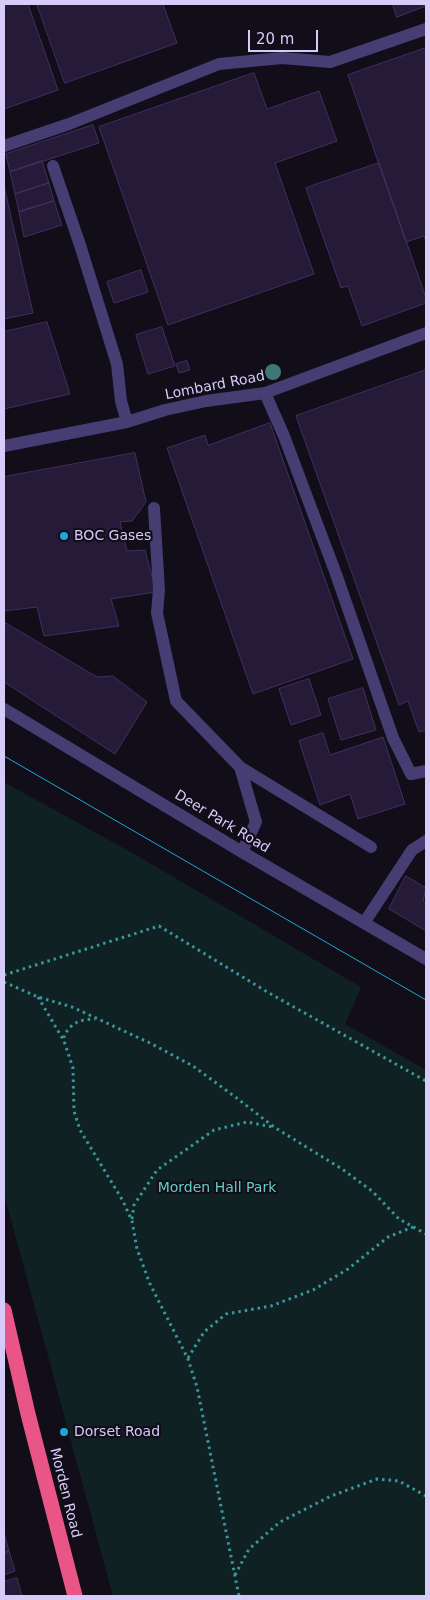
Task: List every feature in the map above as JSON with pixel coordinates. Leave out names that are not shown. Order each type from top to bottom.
[{"type":"highway","name":"Morden Road","points":[[4,1310],[28,1414],[75,1596]]},
{"type":"street","points":[[4,146],[68,124],[219,64],[282,58],[330,62],[426,29]]},
{"type":"street","points":[[53,166],[117,364],[121,401],[127,422]]},
{"type":"street","name":"Lombard Road","points":[[4,446],[127,422],[165,410],[206,401],[265,393],[425,337]]},
{"type":"street","points":[[265,393],[284,436],[336,574],[393,738],[411,774],[426,771]]},
{"type":"street","points":[[154,508],[159,590],[157,613],[176,701],[240,767],[371,846]]},
{"type":"street","name":"Deer Park Road","points":[[4,709],[242,852],[426,959]]},
{"type":"street","points":[[240,767],[256,822],[242,852]]},
{"type":"street","points":[[364,923],[412,850],[426,841]]},
{"type":"path","points":[[4,975],[159,926],[269,993],[426,1082]]},
{"type":"path","points":[[4,982],[38,997],[72,1007],[150,1043],[193,1066],[274,1128],[342,1169],[372,1191],[399,1219],[426,1234]]},
{"type":"path","points":[[38,997],[64,1041],[74,1068],[74,1111],[80,1130],[132,1220]]},
{"type":"path","points":[[64,1041],[64,1035],[71,1025],[82,1020],[97,1019]]},
{"type":"path","points":[[239,1596],[197,1387],[188,1359],[150,1284],[136,1249],[132,1220],[134,1205],[157,1170],[214,1130],[247,1122],[274,1128]]},
{"type":"path","points":[[188,1359],[204,1332],[226,1314],[271,1306],[313,1290],[348,1269],[388,1236],[413,1227]]},
{"type":"path","points":[[235,1575],[249,1549],[280,1522],[330,1496],[377,1478],[399,1481],[426,1496]]},
{"type":"green space","name":"Morden Hall Park","points":[[4,782],[136,855],[361,987],[345,1024],[426,1070],[426,1596],[113,1596],[4,1194]]},
{"type":"building","points":[[4,4],[28,4],[58,90],[4,109]]},
{"type":"building","points":[[37,4],[163,4],[177,43],[65,83]]},
{"type":"building","points":[[393,4],[426,4],[426,6],[397,17]]},
{"type":"building","points":[[426,48],[426,242],[424,236],[406,242],[348,75]]},
{"type":"building","points":[[254,73],[267,109],[319,91],[337,141],[275,163],[314,274],[168,325],[99,127]]},
{"type":"building","points":[[93,125],[99,143],[10,172],[6,154]]},
{"type":"building","points":[[42,161],[49,183],[15,194],[10,172]]},
{"type":"building","points":[[379,163],[426,298],[426,303],[362,326],[348,286],[341,288],[306,188]]},
{"type":"building","points":[[49,183],[54,201],[19,212],[15,194]]},
{"type":"building","points":[[4,186],[33,313],[4,319]]},
{"type":"building","points":[[54,201],[62,225],[24,237],[19,212]]},
{"type":"building","points":[[141,270],[148,292],[114,303],[107,282]]},
{"type":"building","points":[[47,322],[70,394],[4,409],[4,332]]},
{"type":"building","points":[[162,327],[175,366],[148,374],[136,335]]},
{"type":"building","points":[[187,361],[190,370],[179,373],[176,364]]},
{"type":"building","points":[[426,370],[426,730],[419,732],[408,701],[399,705],[296,416]]},
{"type":"building","points":[[270,423],[353,659],[253,694],[167,448],[205,435],[208,445]]},
{"type":"building","name":"BOC Gases","points":[[135,453],[146,502],[132,521],[120,522],[127,551],[145,550],[156,592],[111,599],[119,626],[44,636],[37,607],[4,611],[4,477]]},
{"type":"building","points":[[4,622],[97,677],[113,676],[147,702],[115,754],[4,682]]},
{"type":"building","points":[[309,679],[321,715],[291,725],[279,689]]},
{"type":"building","points":[[363,688],[376,730],[341,740],[328,699]]},
{"type":"building","points":[[323,733],[330,755],[383,737],[405,804],[358,819],[350,794],[320,805],[299,741]]},
{"type":"building","points":[[406,876],[426,888],[423,901],[426,903],[426,931],[389,909]]},
{"type":"building","points":[[4,1533],[9,1551],[4,1553]]},
{"type":"building","points":[[9,1551],[15,1571],[4,1575],[4,1553]]},
{"type":"building","points":[[17,1578],[22,1596],[4,1596],[4,1582]]},
{"type":"tram line","points":[[4,756],[426,1000]]},
{"type":"place","name":"BOC Gases","points":[[64,536]]},
{"type":"place","name":"Dorset Road","points":[[64,1432]]}]
